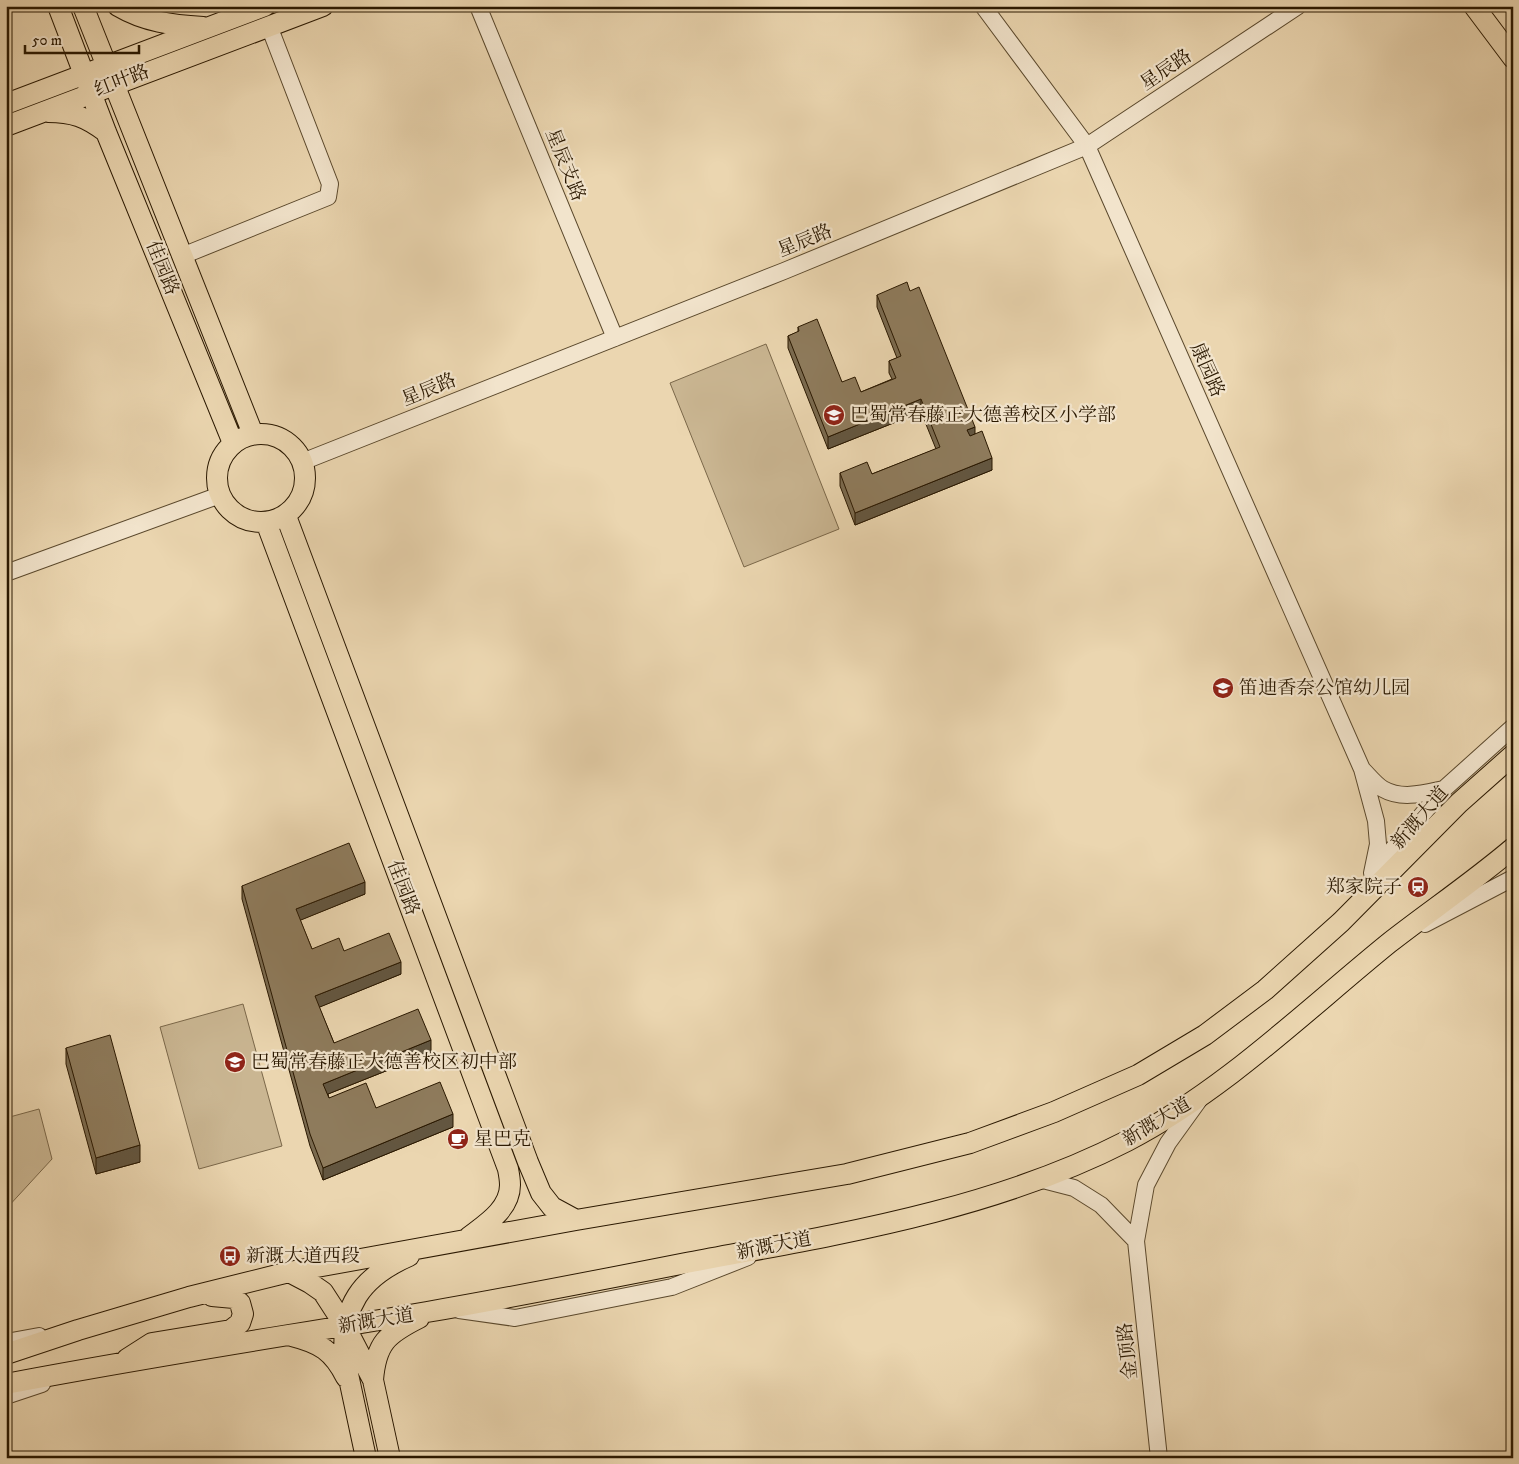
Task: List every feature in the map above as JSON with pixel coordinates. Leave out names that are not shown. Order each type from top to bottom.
[{"type":"main road","name":"佳园路","points":[[58,6],[90,94],[233,443]]},
{"type":"main road","name":"佳园路","points":[[83,6],[253,434]]},
{"type":"main road","points":[[118,6],[131,14],[166,24],[210,27]]},
{"type":"main road","name":"红叶路","points":[[6,104],[265,6]]},
{"type":"main road","name":"红叶路","points":[[6,126],[323,6]]},
{"type":"main road","points":[[1474,6],[1513,58]]},
{"type":"main road","points":[[43,112],[76,114],[91,120],[106,132]]},
{"type":"main road","points":[[253,434],[275,436],[286,442],[296,451],[302,462],[305,475],[304,488],[299,501],[286,516],[266,522],[249,520],[234,513],[220,495],[217,484],[220,460],[233,443],[253,434]]},
{"type":"main road","name":"佳园路","points":[[286,516],[528,1162],[541,1193],[552,1207],[576,1220]]},
{"type":"main road","name":"佳园路","points":[[266,522],[508,1169],[510,1186],[504,1205],[493,1219],[465,1240]]},
{"type":"main road","name":"新溉大道","points":[[6,1354],[78,1330],[189,1297],[288,1272],[847,1174],[970,1143],[1054,1112],[1138,1075],[1205,1034],[1265,990],[1341,922],[1459,803],[1513,754]]},
{"type":"main road","name":"新溉大道","points":[[6,1384],[439,1310],[778,1246],[863,1229],[990,1196],[1039,1179],[1075,1166],[1127,1141],[1161,1122],[1233,1074],[1390,942],[1513,848]]},
{"type":"main road","points":[[366,1458],[344,1344],[345,1326],[353,1304],[362,1288],[373,1276],[396,1262],[431,1246]]},
{"type":"main road","points":[[288,1272],[310,1282],[323,1292],[345,1326],[374,1380],[390,1458]]},
{"type":"main road","points":[[121,1363],[152,1343],[231,1330],[240,1323],[243,1314],[240,1303],[234,1298],[225,1296],[189,1297]]},
{"type":"main road","points":[[374,1380],[377,1355],[387,1339],[411,1322],[439,1310]]},
{"type":"main road","points":[[288,1336],[308,1340],[326,1349],[339,1362],[351,1385]]},
{"type":"street","name":"康园路","points":[[984,6],[1087,146],[1362,769]]},
{"type":"street","name":"星辰路","points":[[302,462],[793,267],[1087,146],[1298,6]]},
{"type":"street","name":"星辰支路","points":[[477,7],[615,338]]},
{"type":"street","points":[[182,256],[328,197],[330,184],[269,26]]},
{"type":"street","points":[[6,573],[220,495]]},
{"type":"street","name":"新溉大道","points":[[1341,922],[1372,873],[1444,789],[1513,727]]},
{"type":"street","points":[[1362,769],[1383,789],[1398,794],[1418,794],[1444,789]]},
{"type":"street","points":[[1362,769],[1376,821],[1378,844],[1372,873]]},
{"type":"street","name":"新溉大道","points":[[1390,942],[1513,878]]},
{"type":"street","name":"金顶路","points":[[1159,1458],[1136,1241],[1146,1185],[1168,1143],[1202,1094]]},
{"type":"street","points":[[1039,1179],[1074,1188],[1101,1205],[1136,1241]]},
{"type":"street","name":"新溉大道","points":[[6,1342],[78,1330]]},
{"type":"street","name":"新溉大道","points":[[6,1396],[86,1369]]},
{"type":"shaded area","points":[[766,344],[839,529],[744,567],[670,383]]},
{"type":"shaded area","points":[[243,1004],[282,1146],[199,1169],[160,1027]]},
{"type":"shaded area","points":[[39,1109],[52,1159],[6,1209],[6,1118]]},
{"type":"building","points":[[907,282],[910,291],[919,287],[975,427],[967,430],[970,436],[982,431],[992,458],[855,513],[840,473],[867,462],[872,474],[940,447],[921,399],[828,437],[788,336],[799,331],[798,327],[817,319],[842,382],[855,377],[861,392],[896,378],[889,361],[901,356],[877,295]]},
{"type":"building","points":[[349,843],[365,882],[296,909],[312,949],[339,938],[344,951],[389,933],[401,962],[315,996],[334,1043],[418,1009],[431,1040],[323,1084],[329,1098],[366,1083],[376,1108],[440,1082],[453,1114],[323,1168],[310,1134],[242,886]]},
{"type":"building","points":[[110,1035],[140,1145],[96,1158],[66,1048]]},
{"type":"place","name":"巴蜀常春藤正大德善校区小学部","points":[[834,415]]},
{"type":"place","name":"笛迪香奈公馆幼儿园","points":[[1223,688]]},
{"type":"place","name":"郑家院子","points":[[1418,887]]},
{"type":"place","name":"巴蜀常春藤正大德善校区初中部","points":[[235,1062]]},
{"type":"place","name":"星巴克","points":[[458,1139]]},
{"type":"place","name":"新溉大道西段","points":[[230,1256]]}]
